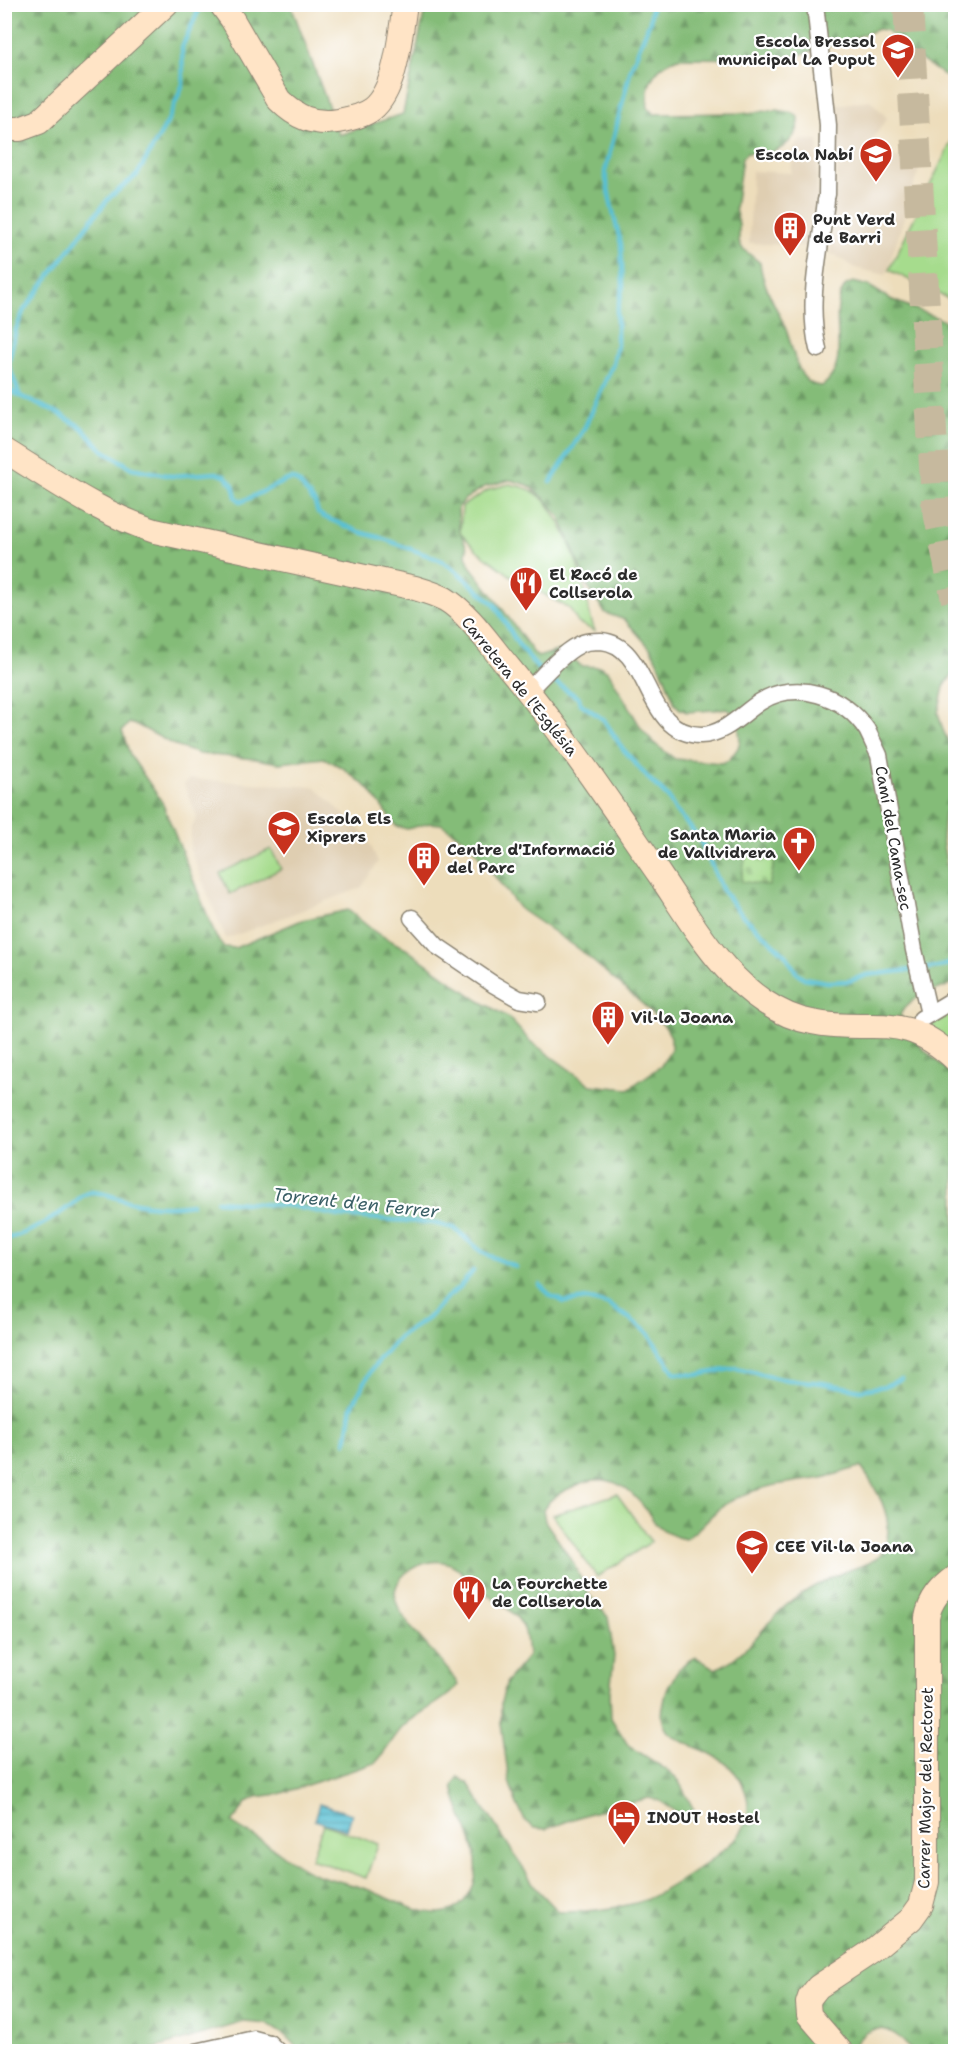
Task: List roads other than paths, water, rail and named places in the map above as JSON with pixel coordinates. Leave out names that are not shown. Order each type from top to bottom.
[{"type":"main road","points":[[4,129],[20,129],[39,122],[166,4]]},
{"type":"main road","points":[[221,4],[279,100],[306,120],[326,122],[366,113],[384,95],[392,74],[405,4]]},
{"type":"main road","name":"Carretera de l'Església","points":[[4,450],[87,501],[133,525],[415,588],[445,599],[464,614],[528,691],[574,751],[709,946],[741,984],[778,1009],[810,1022],[829,1025],[885,1025],[908,1028]]},
{"type":"main road","points":[[908,1028],[937,1044],[956,1060]]},
{"type":"main road","name":"Carrer Major del Rectoret","points":[[841,2052],[812,2020],[808,2009],[810,1997],[818,1988],[871,1952],[911,1919],[921,1905],[925,1893],[927,1882],[927,1618],[936,1596],[956,1577]]},
{"type":"street","points":[[815,4],[828,125],[823,236],[816,265],[814,297],[818,349]]},
{"type":"street","name":"Camí del Cama-sec","points":[[528,691],[579,644],[603,641],[617,645],[628,654],[656,705],[674,724],[687,732],[702,735],[711,733],[733,722],[761,701],[777,693],[796,690],[825,695],[848,710],[866,729],[879,755],[914,950],[929,1014]]},
{"type":"street","points":[[412,918],[437,946],[488,981],[519,999],[538,1002]]},
{"type":"street","points":[[908,1028],[956,998]]},
{"type":"street","points":[[196,2052],[254,2039],[265,2041],[278,2052]]},
{"type":"water","points":[[319,1804],[352,1814],[347,1830],[314,1820]]},
{"type":"waterway","points":[[551,482],[584,429],[613,364],[617,345],[617,311],[623,286],[621,244],[605,172],[631,68],[650,21],[652,4]]},
{"type":"waterway","points":[[20,396],[8,364],[16,329],[24,310],[110,197],[137,175],[167,123],[183,84],[182,47],[201,5]]},
{"type":"waterway","points":[[4,387],[81,427],[103,450],[132,468],[171,476],[216,473],[225,476],[233,485],[236,497],[241,502],[293,479],[300,484],[315,503],[318,513],[324,517],[440,560],[455,570],[495,605],[518,644],[540,671]]},
{"type":"waterway","points":[[551,680],[579,698],[580,703],[604,720],[623,749],[668,797],[675,810],[701,842],[723,891],[741,914],[786,955],[796,972],[804,978],[827,982],[849,981],[867,975],[938,967],[956,962]]},
{"type":"waterway","name":"Torrent d'en Ferrer","points":[[4,1239],[39,1226],[82,1196],[92,1192],[148,1205],[192,1204]]},
{"type":"waterway","name":"Torrent d'en Ferrer","points":[[217,1201],[291,1206],[339,1216],[433,1223],[454,1228],[483,1253],[516,1267]]},
{"type":"waterway","points":[[346,1442],[352,1406],[372,1369],[400,1336],[428,1318],[473,1271]]},
{"type":"waterway","name":"Torrent d'en Ferrer","points":[[540,1285],[551,1296],[564,1302],[587,1299],[607,1304],[629,1318],[647,1332],[675,1373],[696,1375],[737,1368],[780,1379],[861,1390],[885,1386],[901,1379]]},
{"type":"tunnel","points":[[908,4],[936,502],[956,600]]},
{"type":"place","name":"Escola Bressol municipal La Puput","points":[[898,79]]},
{"type":"place","name":"Escola Nabí","points":[[876,183]]},
{"type":"place","name":"Punt Verd de Barri","points":[[790,257]]},
{"type":"place","name":"El Racó de Collserola","points":[[526,612]]},
{"type":"place","name":"Escola Els Xiprers","points":[[284,856]]},
{"type":"place","name":"Santa Maria de Vallvidrera","points":[[799,872]]},
{"type":"place","name":"Centre d'Informació del Parc","points":[[424,887]]},
{"type":"place","name":"Vil·la Joana","points":[[608,1046]]},
{"type":"place","name":"CEE Vil·la Joana","points":[[752,1575]]},
{"type":"place","name":"La Fourchette de Collserola","points":[[469,1621]]},
{"type":"place","name":"INOUT Hostel","points":[[624,1846]]}]
